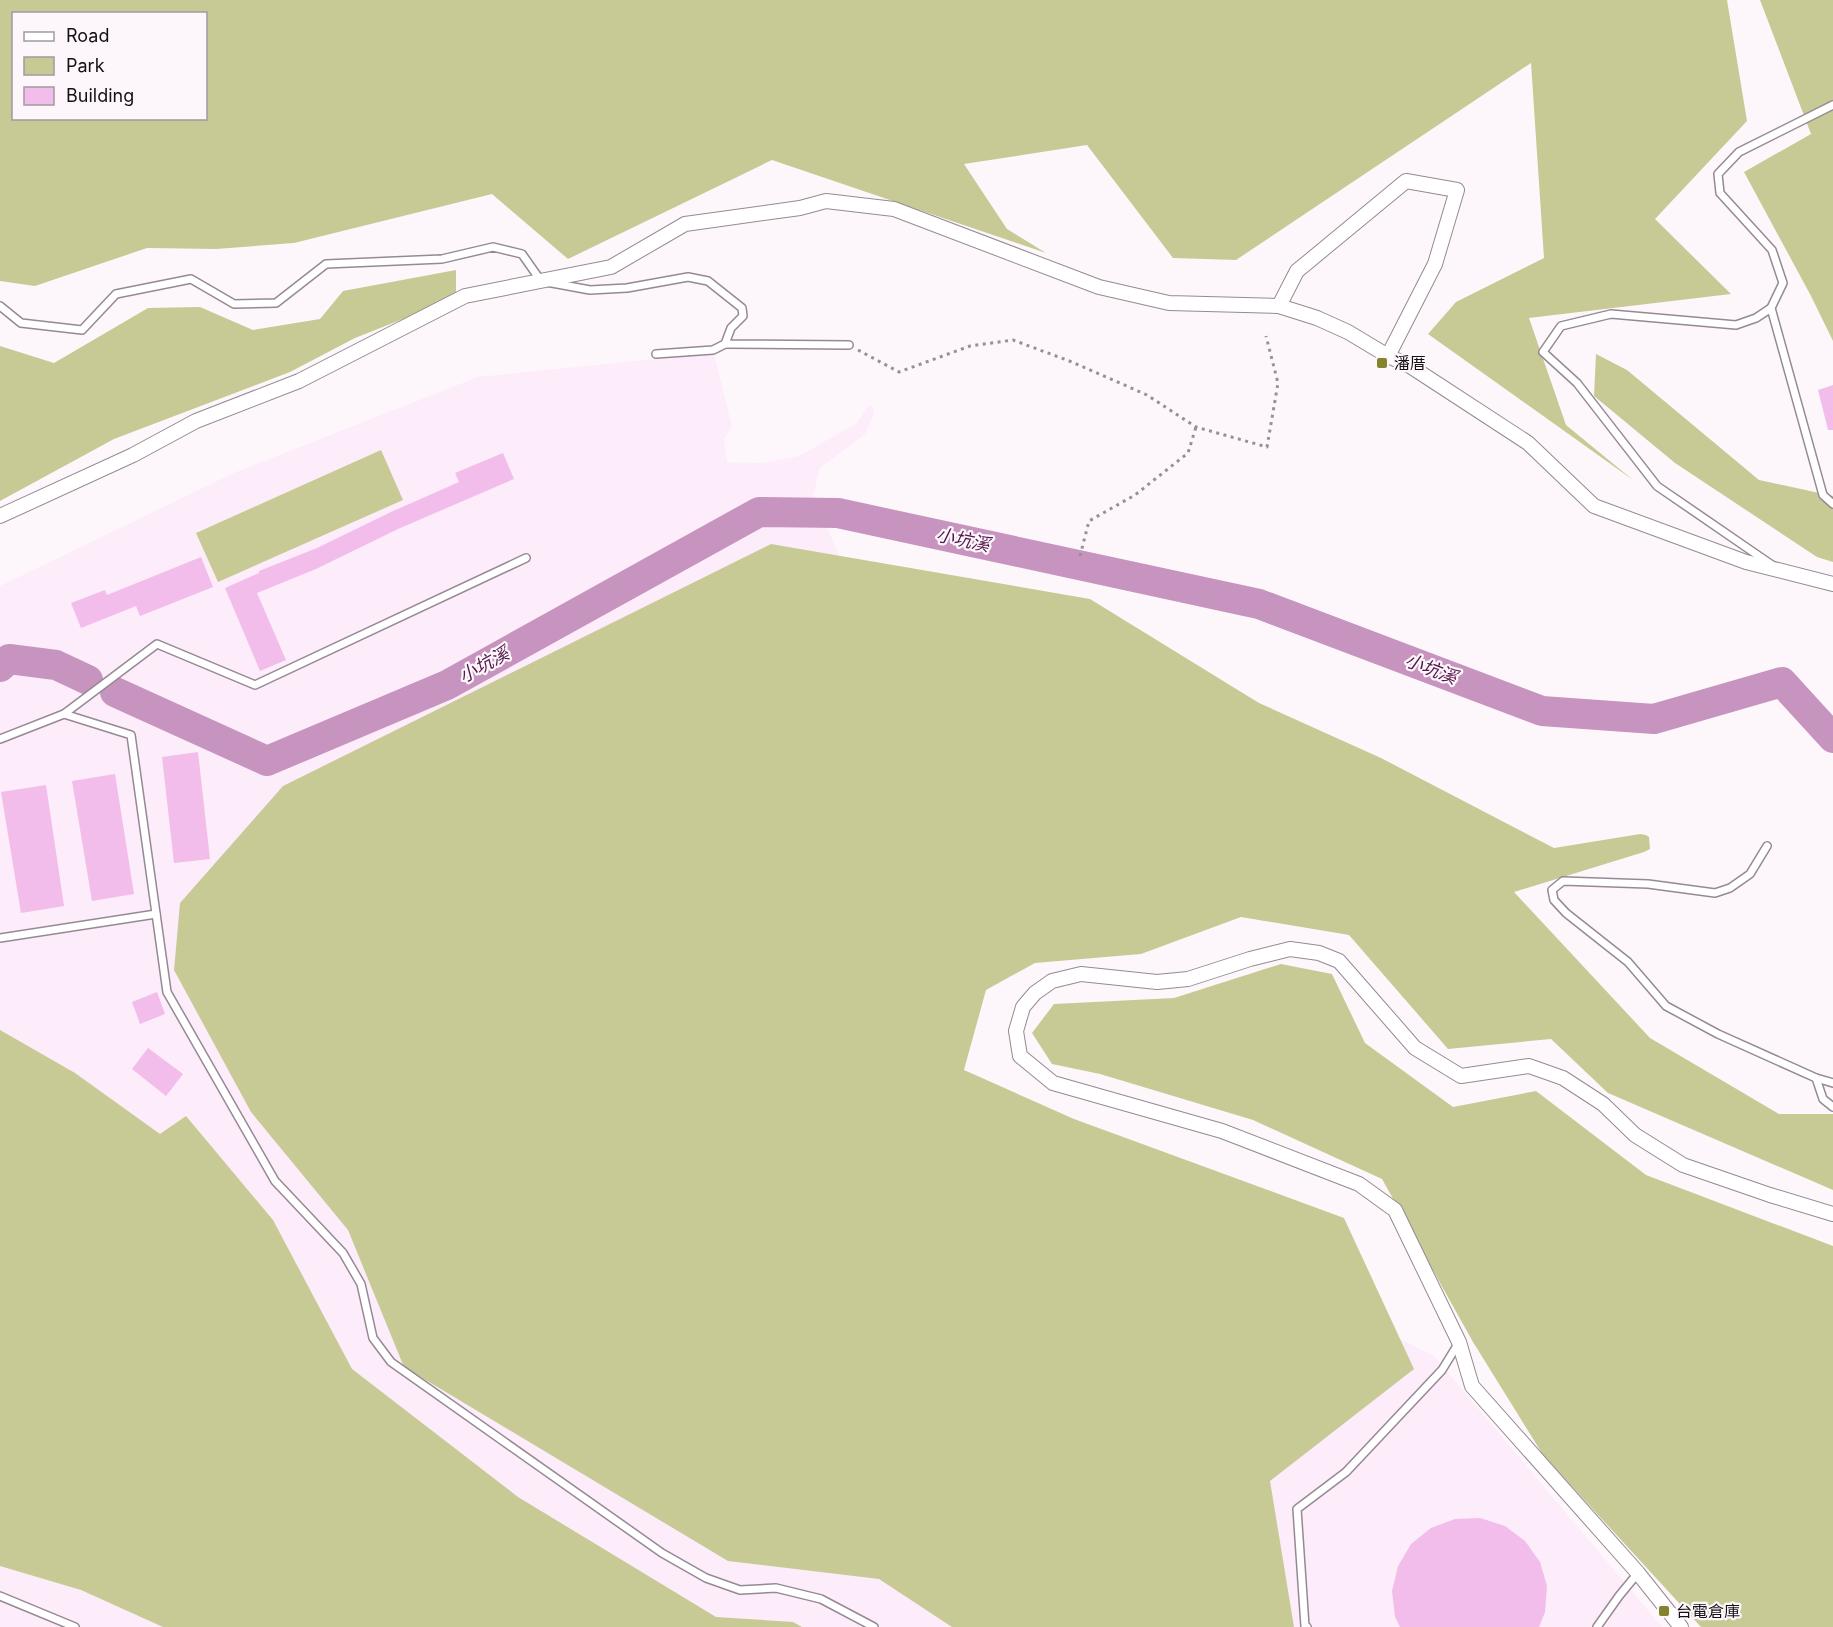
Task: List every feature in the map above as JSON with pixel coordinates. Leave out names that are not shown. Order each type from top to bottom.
[{"type":"street","points":[[1279,306],[1297,271],[1406,181],[1457,190],[1435,264],[1388,356]]},
{"type":"street","points":[[0,516],[133,455],[196,422],[299,381],[465,296],[610,267],[684,224],[800,208],[826,201],[894,209],[1111,290],[1168,303],[1279,306],[1317,318],[1410,366],[1527,443],[1594,506],[1746,562],[1833,584]]},
{"type":"street","points":[[1681,1627],[1638,1573],[1472,1386],[1459,1342],[1395,1210],[1359,1184],[1222,1131],[1053,1083],[1020,1056],[1016,1031],[1023,1007],[1035,993],[1052,981],[1081,974],[1157,982],[1188,980],[1250,958],[1290,949],[1319,953],[1339,961],[1415,1048],[1461,1076],[1529,1066],[1563,1078],[1603,1104],[1635,1135],[1683,1166],[1833,1214]]},
{"type":"lane","points":[[1782,571],[1657,486],[1577,384],[1543,352],[1562,326],[1611,314],[1736,325],[1756,318],[1771,308],[1783,283],[1772,250],[1720,193],[1718,174],[1739,152],[1833,105]]},
{"type":"lane","points":[[0,306],[21,323],[82,330],[116,294],[191,279],[234,304],[276,303],[326,264],[442,259],[493,247],[522,254],[541,281],[590,290],[627,288],[688,277],[708,281],[742,308],[743,316],[731,328],[725,344]]},
{"type":"lane","points":[[1771,308],[1823,495],[1833,504]]},
{"type":"lane","points":[[656,354],[713,350],[725,344],[849,345]]},
{"type":"lane","points":[[0,739],[64,714],[157,644],[255,685],[526,558]]},
{"type":"lane","points":[[64,714],[131,735],[167,992],[275,1180],[343,1253],[361,1284],[373,1338],[391,1362],[662,1553],[706,1578],[740,1590],[776,1588],[821,1599],[874,1627]]},
{"type":"lane","points":[[1767,846],[1750,874],[1730,888],[1715,893],[1648,884],[1563,881],[1552,890],[1554,900],[1566,913],[1628,963],[1666,1006],[1718,1034],[1816,1078],[1833,1083]]},
{"type":"lane","points":[[0,938],[156,914]]},
{"type":"lane","points":[[1816,1078],[1823,1099],[1833,1107]]},
{"type":"lane","points":[[1307,1627],[1305,1626],[1297,1509],[1346,1472],[1442,1370],[1459,1342]]},
{"type":"lane","points":[[1598,1627],[1638,1573]]},
{"type":"lane","points":[[0,1596],[75,1627]]},
{"type":"path","points":[[849,345],[899,372],[970,346],[1013,339],[1147,395],[1196,427],[1267,447],[1278,383],[1266,336]]},
{"type":"path","points":[[1080,556],[1089,521],[1135,495],[1188,453],[1196,427]]},
{"type":"shaded area","points":[[714,353],[732,427],[724,439],[727,462],[760,463],[799,456],[856,424],[869,405],[875,410],[865,434],[820,468],[813,496],[983,883],[927,1103],[1434,1356],[1662,1627],[0,1627],[0,586],[236,472],[478,377]]},
{"type":"green space","points":[[0,0],[1727,0],[1747,121],[1655,219],[1731,294],[1529,318],[1566,425],[1633,480],[1428,334],[1456,302],[1544,258],[1531,63],[1236,260],[1173,258],[1087,145],[964,164],[1007,229],[1046,253],[772,160],[568,259],[492,194],[294,243],[216,249],[147,248],[35,286],[0,281]]},
{"type":"green space","points":[[1760,0],[1833,0],[1833,341],[1744,172],[1811,134]]},
{"type":"green space","points":[[456,270],[456,298],[355,338],[290,372],[114,439],[0,501],[0,346],[54,363],[148,308],[200,307],[253,330],[320,319],[343,291]]},
{"type":"green space","points":[[1596,354],[1627,370],[1759,480],[1833,496],[1833,562],[1817,557],[1675,463],[1594,396]]},
{"type":"green space","points":[[381,450],[403,500],[218,582],[196,533]]},
{"type":"green space","points":[[771,544],[1090,599],[1259,703],[1381,758],[1554,848],[1640,834],[1646,835],[1649,837],[1650,849],[1644,852],[1514,892],[1650,1038],[1779,1114],[1833,1114],[1833,1190],[1608,1093],[1551,1039],[1448,1049],[1349,935],[1241,917],[1141,954],[1035,963],[986,990],[964,1070],[1074,1119],[1344,1218],[1414,1369],[1270,1481],[1294,1627],[952,1627],[879,1579],[728,1561],[404,1367],[348,1230],[251,1112],[174,970],[180,903],[283,786]]},
{"type":"green space","points":[[1281,964],[1332,974],[1365,1043],[1453,1107],[1536,1091],[1646,1175],[1833,1246],[1833,1627],[1701,1627],[1543,1455],[1473,1342],[1382,1179],[1253,1120],[1100,1074],[1052,1064],[1032,1033],[1054,1004],[1174,998]]},
{"type":"green space","points":[[0,1030],[75,1073],[160,1134],[186,1116],[273,1220],[352,1369],[518,1497],[716,1617],[793,1622],[802,1627],[163,1627],[81,1590],[0,1566]]},
{"type":"building","points":[[1833,385],[1833,430],[1828,430],[1818,390]]},
{"type":"building","points":[[503,453],[514,479],[398,529],[316,569],[257,593],[286,660],[260,671],[225,588],[459,482],[455,473]]},
{"type":"building","points":[[201,557],[213,587],[140,616],[136,606],[81,628],[71,603],[105,590],[107,595]]},
{"type":"building","points":[[198,752],[210,859],[174,863],[162,757]]},
{"type":"building","points":[[115,774],[134,894],[92,901],[72,781]]},
{"type":"building","points":[[46,785],[64,906],[21,913],[1,792]]},
{"type":"building","points":[[157,992],[165,1014],[140,1024],[132,1002]]},
{"type":"building","points":[[148,1048],[183,1074],[166,1096],[132,1069]]},
{"type":"building","points":[[1480,1518],[1505,1526],[1525,1541],[1540,1562],[1547,1586],[1545,1612],[1539,1627],[1400,1627],[1395,1617],[1392,1591],[1398,1566],[1411,1544],[1431,1528],[1455,1519]]},
{"type":"waterway","name":"小坑溪","points":[[115,692],[267,761],[447,685],[759,512],[838,513],[1259,604],[1542,711],[1654,719],[1782,682],[1833,738]]},
{"type":"waterway","name":"小坑溪","points":[[0,667],[9,659],[56,665],[88,680]]},
{"type":"place","name":"潘厝","points":[[1382,363]]},
{"type":"place","name":"台電倉庫","points":[[1664,1611]]}]
